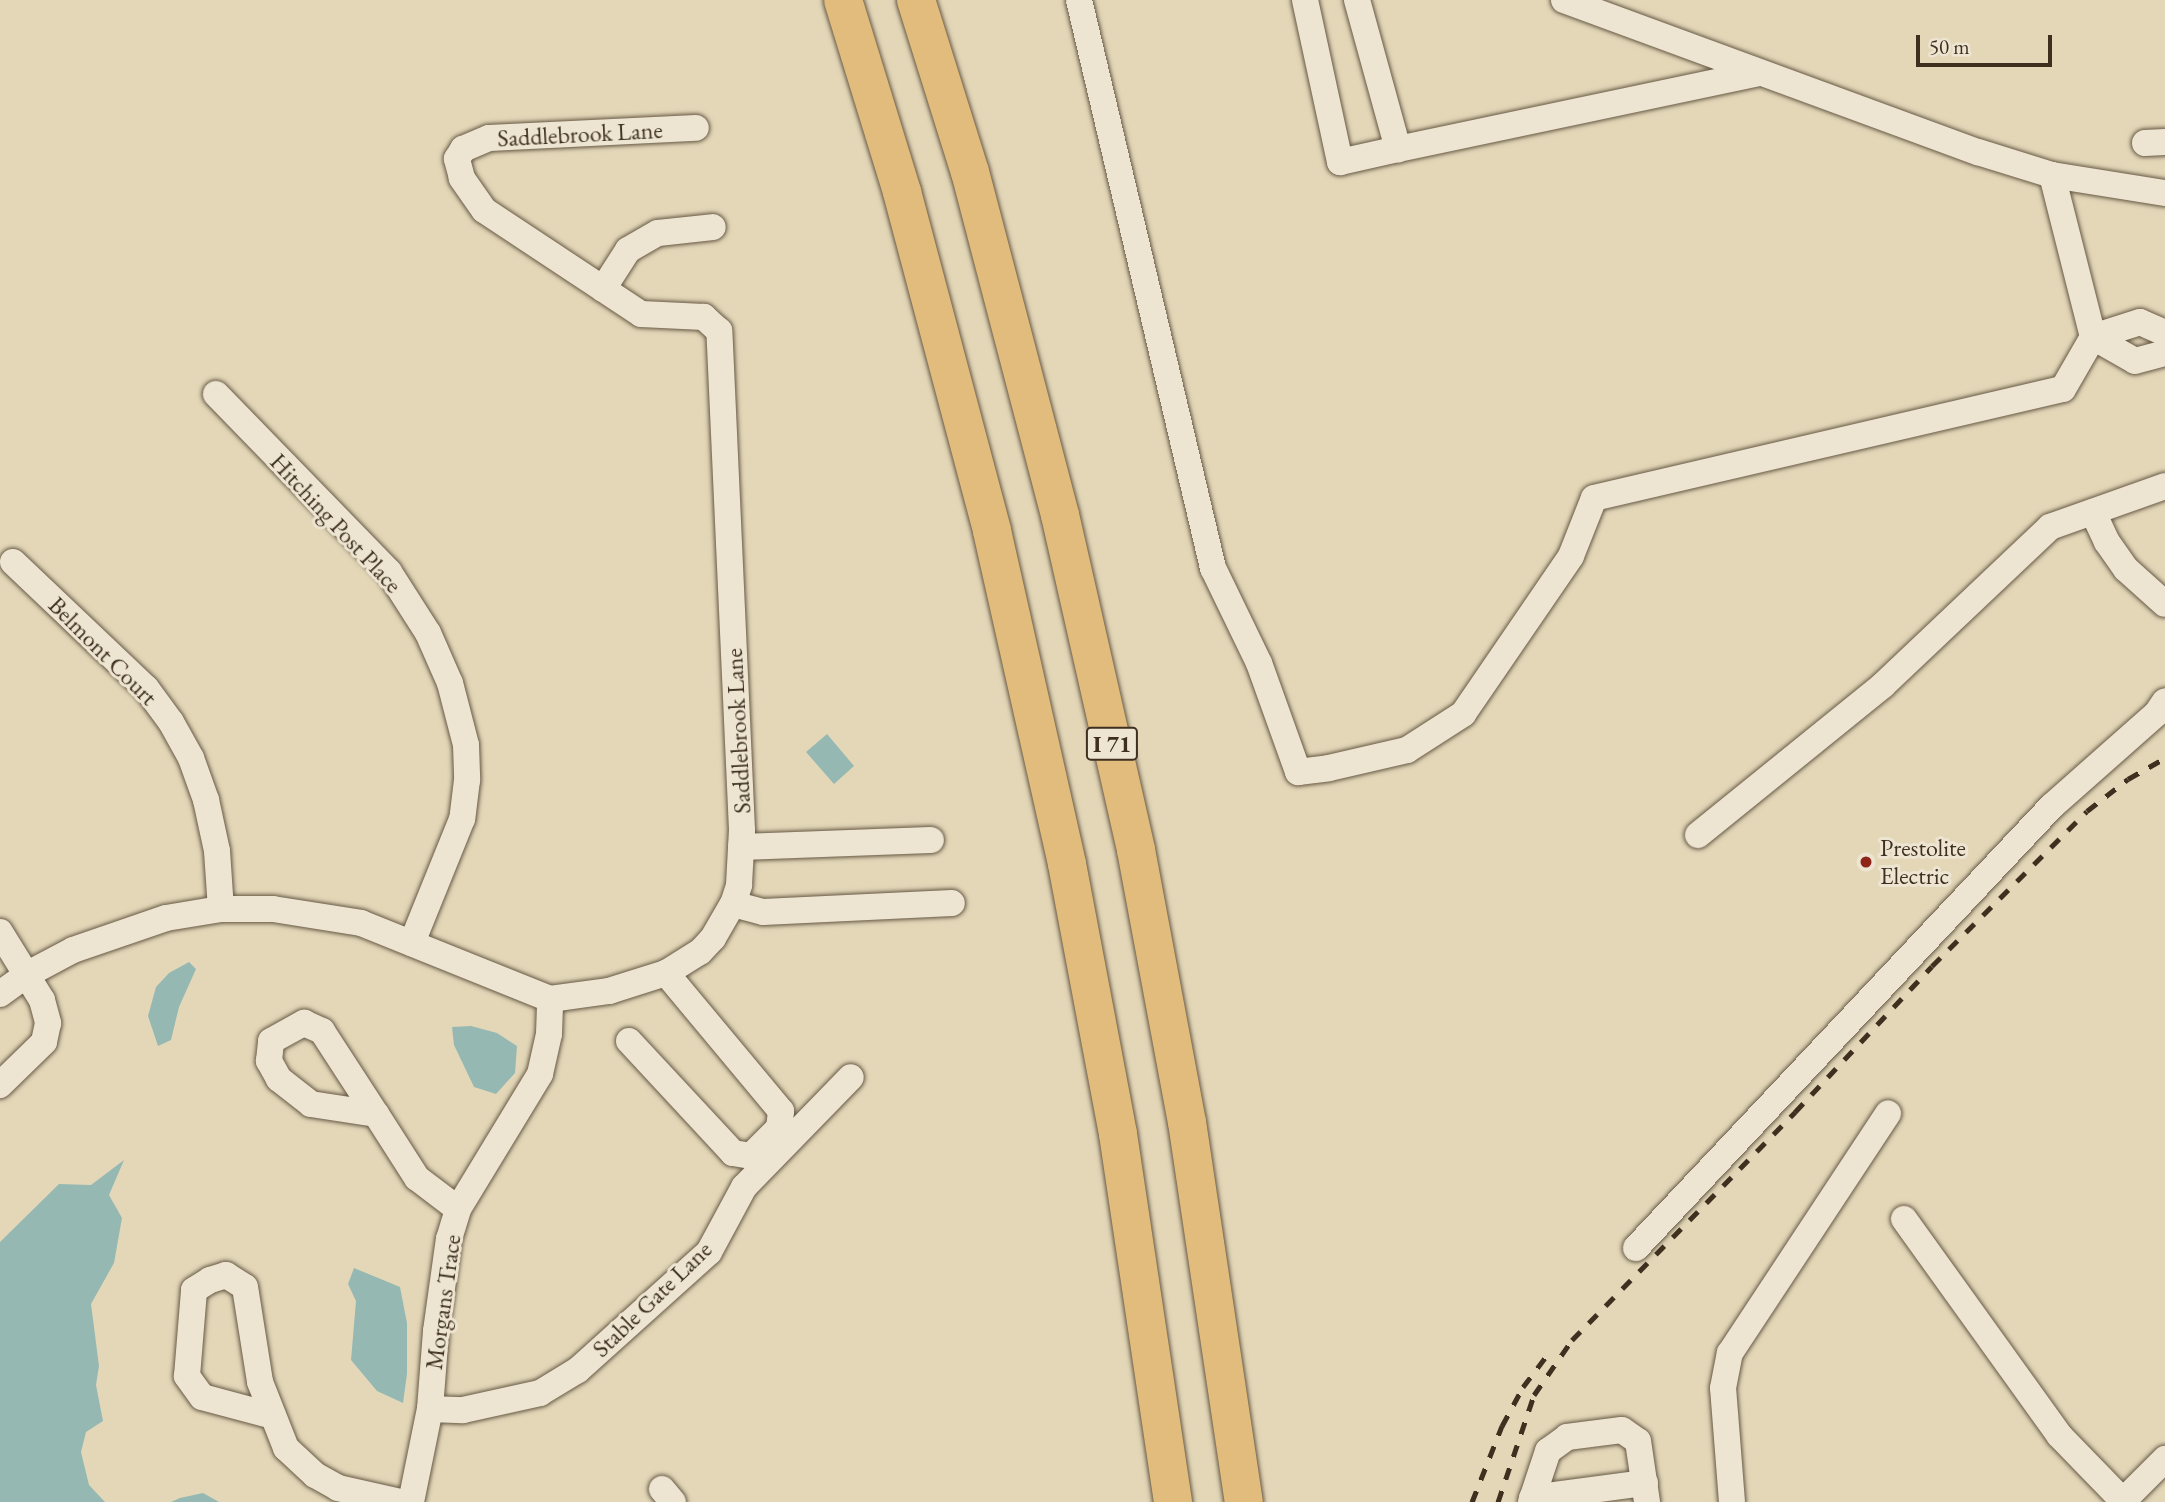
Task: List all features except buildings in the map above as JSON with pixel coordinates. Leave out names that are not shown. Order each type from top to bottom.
[{"type":"highway","points":[[843,0],[902,192],[992,531],[1067,864],[1118,1134],[1173,1502]]},
{"type":"highway","name":"I 71","points":[[916,0],[970,172],[1060,515],[1136,850],[1187,1122],[1244,1502]]},
{"type":"street","points":[[1079,0],[1213,568],[1259,663],[1298,772],[1329,768],[1407,750],[1463,714],[1571,556],[1594,498],[2063,389],[2093,337],[2140,322],[2165,333]]},
{"type":"street","points":[[1305,0],[1340,162],[1760,73]]},
{"type":"street","points":[[1357,0],[1398,149]]},
{"type":"street","points":[[1564,0],[1978,152],[2052,175],[2165,193]]},
{"type":"street","name":"Saddlebrook Lane","points":[[0,994],[26,975],[73,950],[126,929],[221,909],[273,909],[361,923],[550,999],[609,991],[666,973],[699,952],[713,938],[733,904],[739,885],[741,848],[719,331],[704,317],[641,314],[484,210],[462,178],[457,159],[463,149],[489,138],[696,128]]},
{"type":"street","points":[[2052,175],[2093,337],[2134,361],[2165,353]]},
{"type":"street","points":[[603,289],[628,250],[658,233],[713,226]]},
{"type":"street","name":"Hitching Post Place","points":[[216,394],[389,572],[428,633],[450,683],[466,745],[467,780],[462,819],[412,943]]},
{"type":"street","points":[[1698,835],[1883,685],[2050,527],[2165,486]]},
{"type":"street","points":[[2093,512],[2107,542],[2126,569],[2165,604]]},
{"type":"street","name":"Belmont Court","points":[[13,562],[146,688],[171,722],[191,758],[206,800],[217,851],[221,909]]},
{"type":"street","points":[[1636,1248],[2052,806],[2157,713],[2165,701]]},
{"type":"street","points":[[741,848],[931,840]]},
{"type":"street","points":[[733,904],[763,912],[952,903]]},
{"type":"street","points":[[0,932],[43,1000],[48,1023],[44,1042],[0,1085]]},
{"type":"street","points":[[629,1041],[733,1153],[751,1156],[779,1128],[781,1111],[666,973]]},
{"type":"street","name":"Morgans Trace","points":[[411,1502],[430,1409],[442,1281],[458,1209],[540,1074],[549,1034],[550,999]]},
{"type":"street","name":"Stable Gate Lane","points":[[430,1409],[463,1410],[540,1393],[578,1370],[709,1252],[744,1186],[851,1077]]},
{"type":"street","points":[[1732,1502],[1723,1388],[1730,1353],[1888,1113]]},
{"type":"street","points":[[376,1114],[417,1178],[458,1209]]},
{"type":"street","points":[[1904,1219],[2059,1434],[2123,1501],[2165,1459]]},
{"type":"street","points":[[273,1416],[202,1397],[187,1376],[194,1290],[210,1280],[226,1275],[244,1287],[260,1382],[286,1448],[315,1475],[338,1488],[401,1502]]},
{"type":"street","points":[[1622,1430],[1639,1441],[1646,1493],[1532,1500],[1548,1451],[1567,1437],[1622,1430]]},
{"type":"water","points":[[827,734],[854,766],[834,784],[806,752]]},
{"type":"water","points":[[189,962],[196,969],[179,1007],[171,1040],[158,1046],[148,1016],[156,987],[169,973]]},
{"type":"water","points":[[471,1026],[497,1033],[517,1046],[515,1073],[496,1094],[474,1087],[454,1045],[452,1027]]},
{"type":"water","points":[[124,1160],[109,1195],[122,1218],[114,1263],[91,1304],[99,1366],[96,1385],[103,1421],[86,1432],[81,1452],[89,1485],[105,1502],[0,1502],[0,1242],[59,1184],[91,1185]]},
{"type":"water","points":[[354,1268],[400,1287],[407,1323],[407,1374],[403,1403],[377,1391],[351,1360],[356,1301],[348,1284]]},
{"type":"water","points":[[203,1493],[219,1502],[171,1502],[180,1498]]},
{"type":"railway","points":[[1498,1502],[1534,1395],[1572,1340],[1795,1112],[1932,966],[2087,811],[2128,779],[2165,758]]},
{"type":"railway","points":[[1472,1502],[1502,1426],[1523,1387],[1551,1350]]},
{"type":"place","name":"Prestolite Electric","points":[[1866,862]]}]
